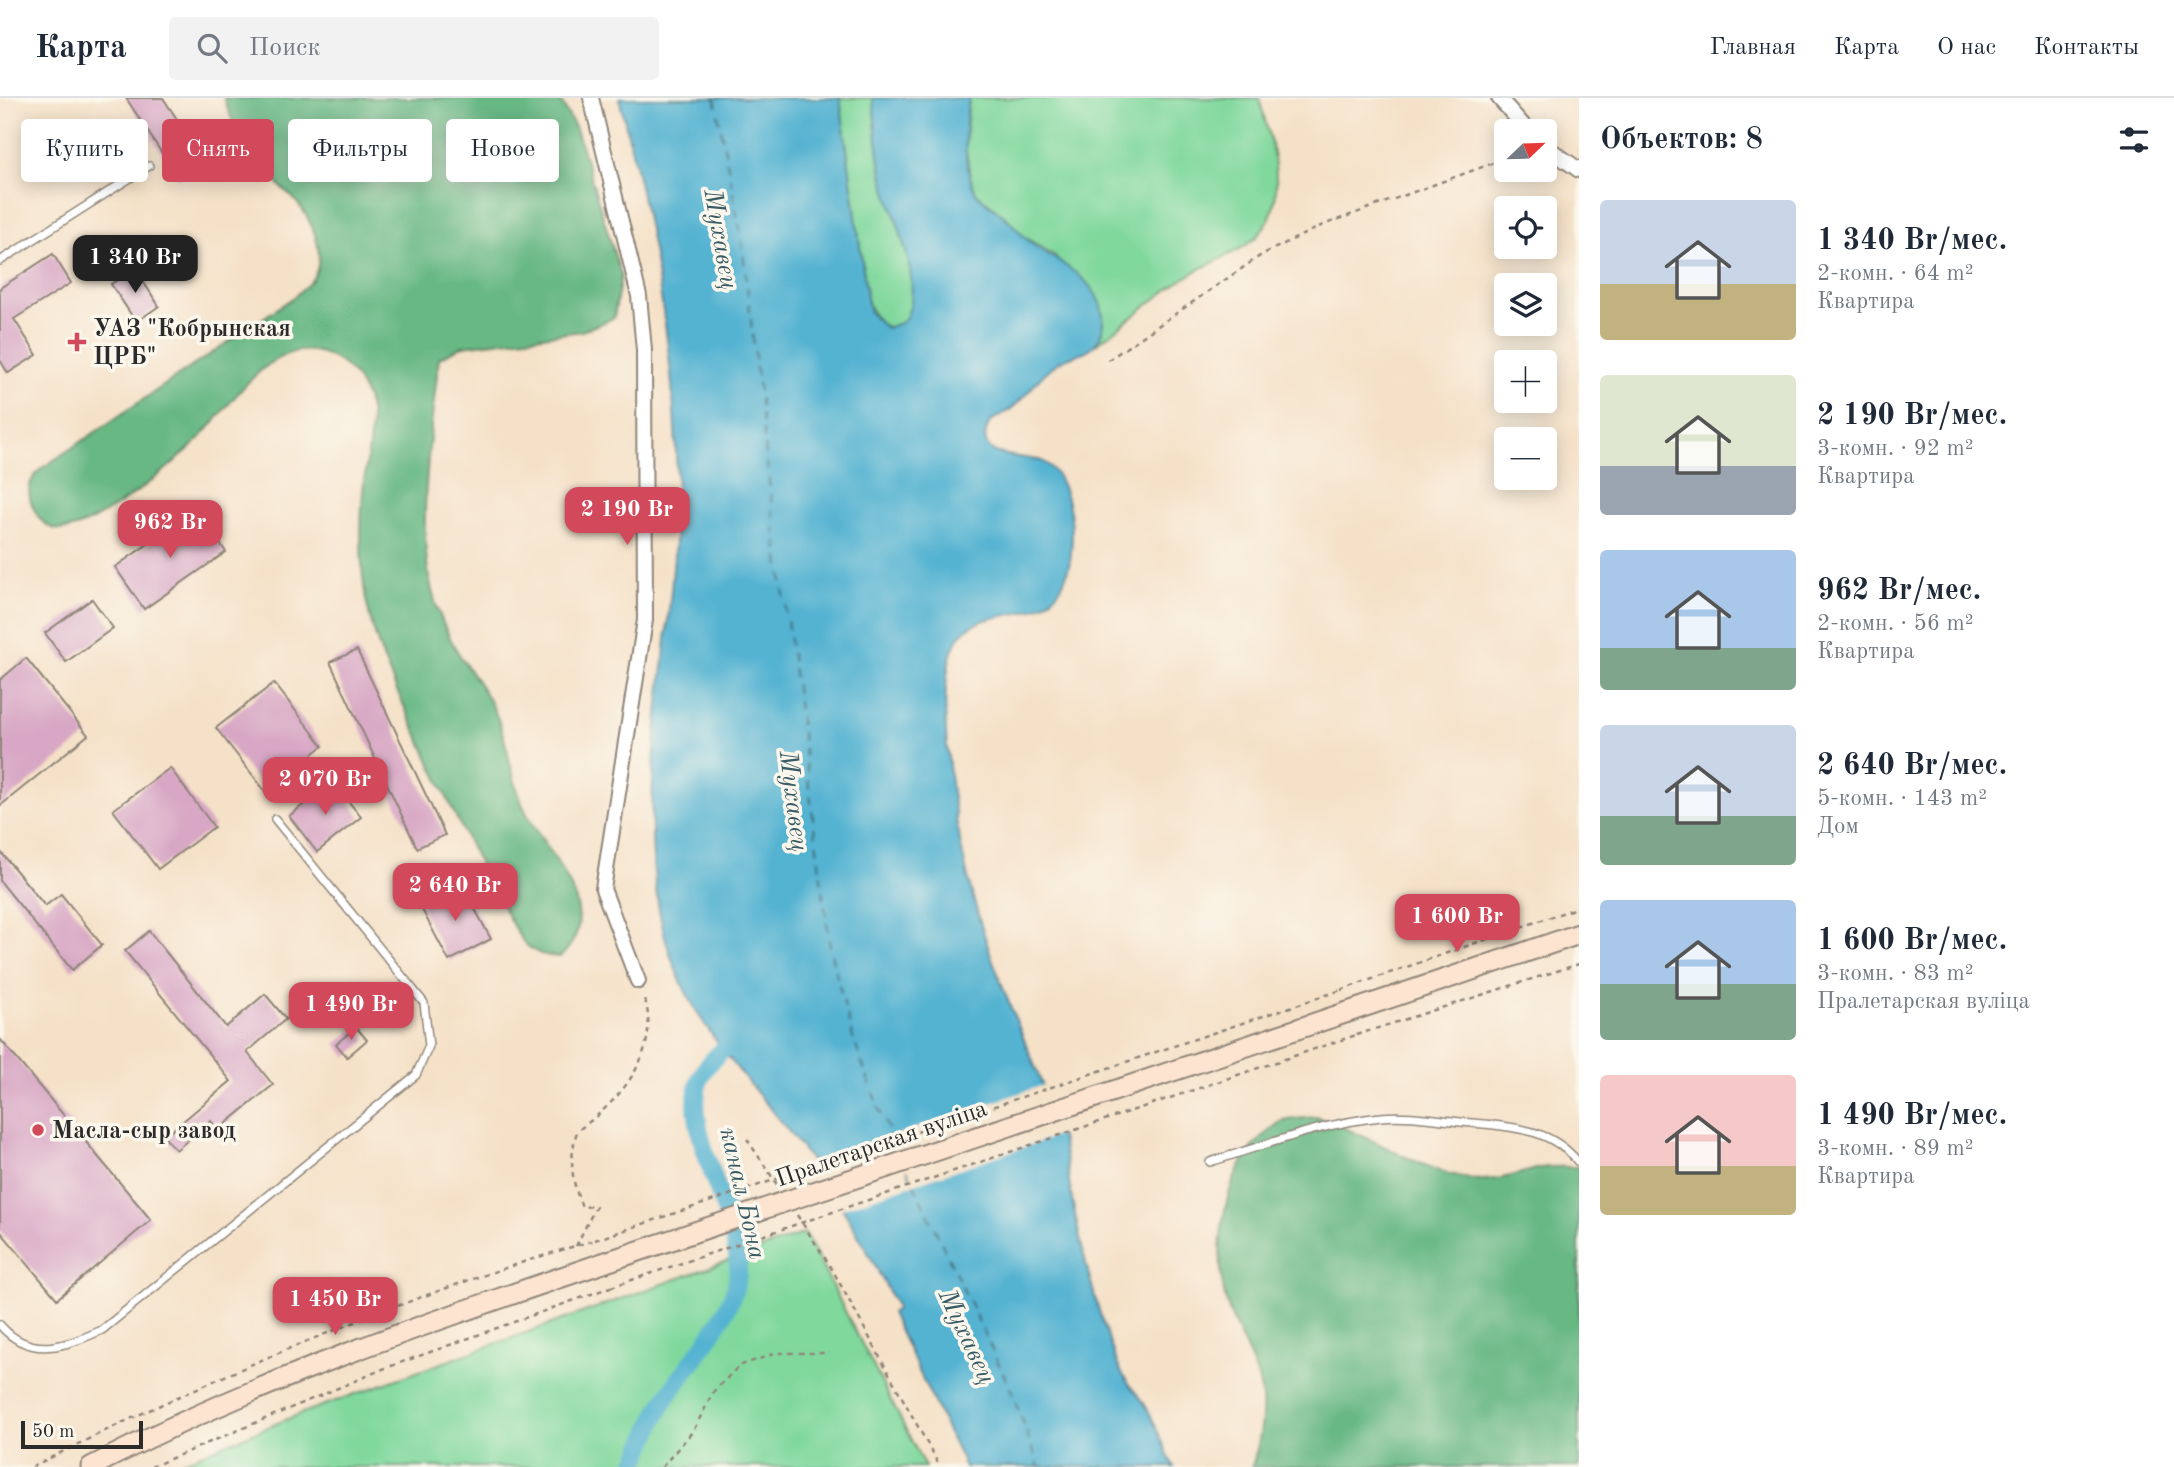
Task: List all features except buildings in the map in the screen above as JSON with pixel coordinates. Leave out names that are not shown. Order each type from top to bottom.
[{"type":"main road","name":"Пралетарская вуліца","points":[[91,1467],[290,1376],[447,1316],[1579,934]]},
{"type":"street","points":[[591,98],[639,296],[644,350],[645,620],[603,889],[638,981]]},
{"type":"street","points":[[1499,98],[1517,119]]},
{"type":"street","points":[[1558,155],[1579,170]]},
{"type":"lane","points":[[0,261],[149,166]]},
{"type":"lane","points":[[0,1325],[10,1336],[32,1348],[61,1347],[102,1330],[416,1074],[429,1046],[424,1003],[275,819]]},
{"type":"lane","points":[[1210,1163],[1322,1127],[1383,1116],[1523,1128],[1546,1134],[1569,1151],[1579,1163]]},
{"type":"path","points":[[1108,360],[1263,254],[1323,225],[1494,164]]},
{"type":"path","points":[[32,1467],[132,1416],[264,1358],[576,1246],[1341,990],[1579,907]]},
{"type":"path","points":[[151,1467],[383,1369],[611,1287],[1356,1035],[1579,964]]},
{"type":"path","points":[[576,1246],[596,1206],[582,1207],[570,1172],[570,1156],[577,1131],[593,1120],[628,1084],[647,1046],[650,1015],[638,981]]},
{"type":"path","points":[[747,1139],[782,1194]]},
{"type":"path","points":[[796,1215],[832,1269],[940,1467]]},
{"type":"path","points":[[662,1467],[693,1431],[714,1391],[739,1366],[776,1353],[829,1353]]},
{"type":"green space","points":[[224,98],[559,98],[576,129],[621,275],[614,318],[582,331],[463,346],[439,358],[425,520],[428,570],[440,615],[456,649],[495,712],[524,808],[569,882],[576,902],[579,921],[574,939],[560,957],[534,951],[522,940],[513,926],[456,816],[394,684],[378,642],[366,600],[361,546],[362,504],[371,420],[367,398],[346,367],[322,353],[299,351],[278,358],[258,372],[180,457],[120,504],[79,526],[62,530],[52,528],[37,515],[31,502],[31,482],[41,469],[294,297],[313,278],[319,258],[316,236],[300,207],[274,180],[274,119],[232,119]]},
{"type":"green space","points":[[840,98],[873,98],[881,164],[906,252],[912,284],[911,312],[906,321],[893,328],[878,320],[871,311],[867,298]]},
{"type":"green space","points":[[969,98],[1259,98],[1273,151],[1276,189],[1274,206],[1267,223],[1249,243],[1178,282],[1095,345],[1103,332],[1055,256],[1020,234],[1008,219],[976,193],[971,181],[965,145]]},
{"type":"green space","points":[[1316,1117],[1433,1168],[1472,1179],[1498,1179],[1546,1167],[1579,1167],[1579,1467],[1252,1467],[1260,1433],[1262,1398],[1260,1384],[1232,1319],[1224,1292],[1220,1251],[1226,1206],[1241,1165],[1252,1148],[1267,1133],[1282,1122]]},
{"type":"green space","points":[[805,1233],[925,1467],[169,1467],[305,1412]]},
{"type":"water","name":"Мухавец","points":[[619,98],[840,98],[870,313],[886,328],[903,322],[910,307],[912,290],[905,249],[882,173],[873,98],[969,98],[965,146],[968,170],[976,193],[1030,242],[1076,273],[1094,291],[1100,302],[1103,327],[1095,344],[1054,366],[1011,409],[994,419],[987,428],[985,439],[989,447],[996,452],[1037,459],[1057,475],[1062,484],[1072,524],[1068,572],[1055,595],[1037,607],[975,624],[959,638],[947,676],[946,740],[956,819],[974,899],[999,977],[1061,1138],[1079,1233],[1099,1310],[1120,1370],[1144,1403],[1174,1467],[965,1467],[891,1313],[897,1308],[856,1231],[809,1158],[709,1031],[678,975],[667,944],[657,895],[652,843],[656,734],[676,520],[674,413],[663,307],[654,254]]},
{"type":"pier","points":[[1047,1084],[1063,1134],[838,1210],[809,1164]]},
{"type":"waterway","name":"канал Бона","points":[[634,1467],[660,1409],[720,1320],[736,1283],[738,1265],[735,1244],[705,1150],[696,1105],[698,1085],[704,1070],[720,1052],[739,1038]]},
{"type":"ferry route","points":[[715,98],[742,241],[770,490],[831,954],[853,1038],[879,1109],[900,1155]]},
{"type":"ferry route","points":[[907,1170],[1012,1392],[1039,1467]]},
{"type":"place","name":"УАЗ \"Кобрынская ЦРБ\"","points":[[77,342]]},
{"type":"place","name":"Масла-сыр завод","points":[[38,1130]]}]
